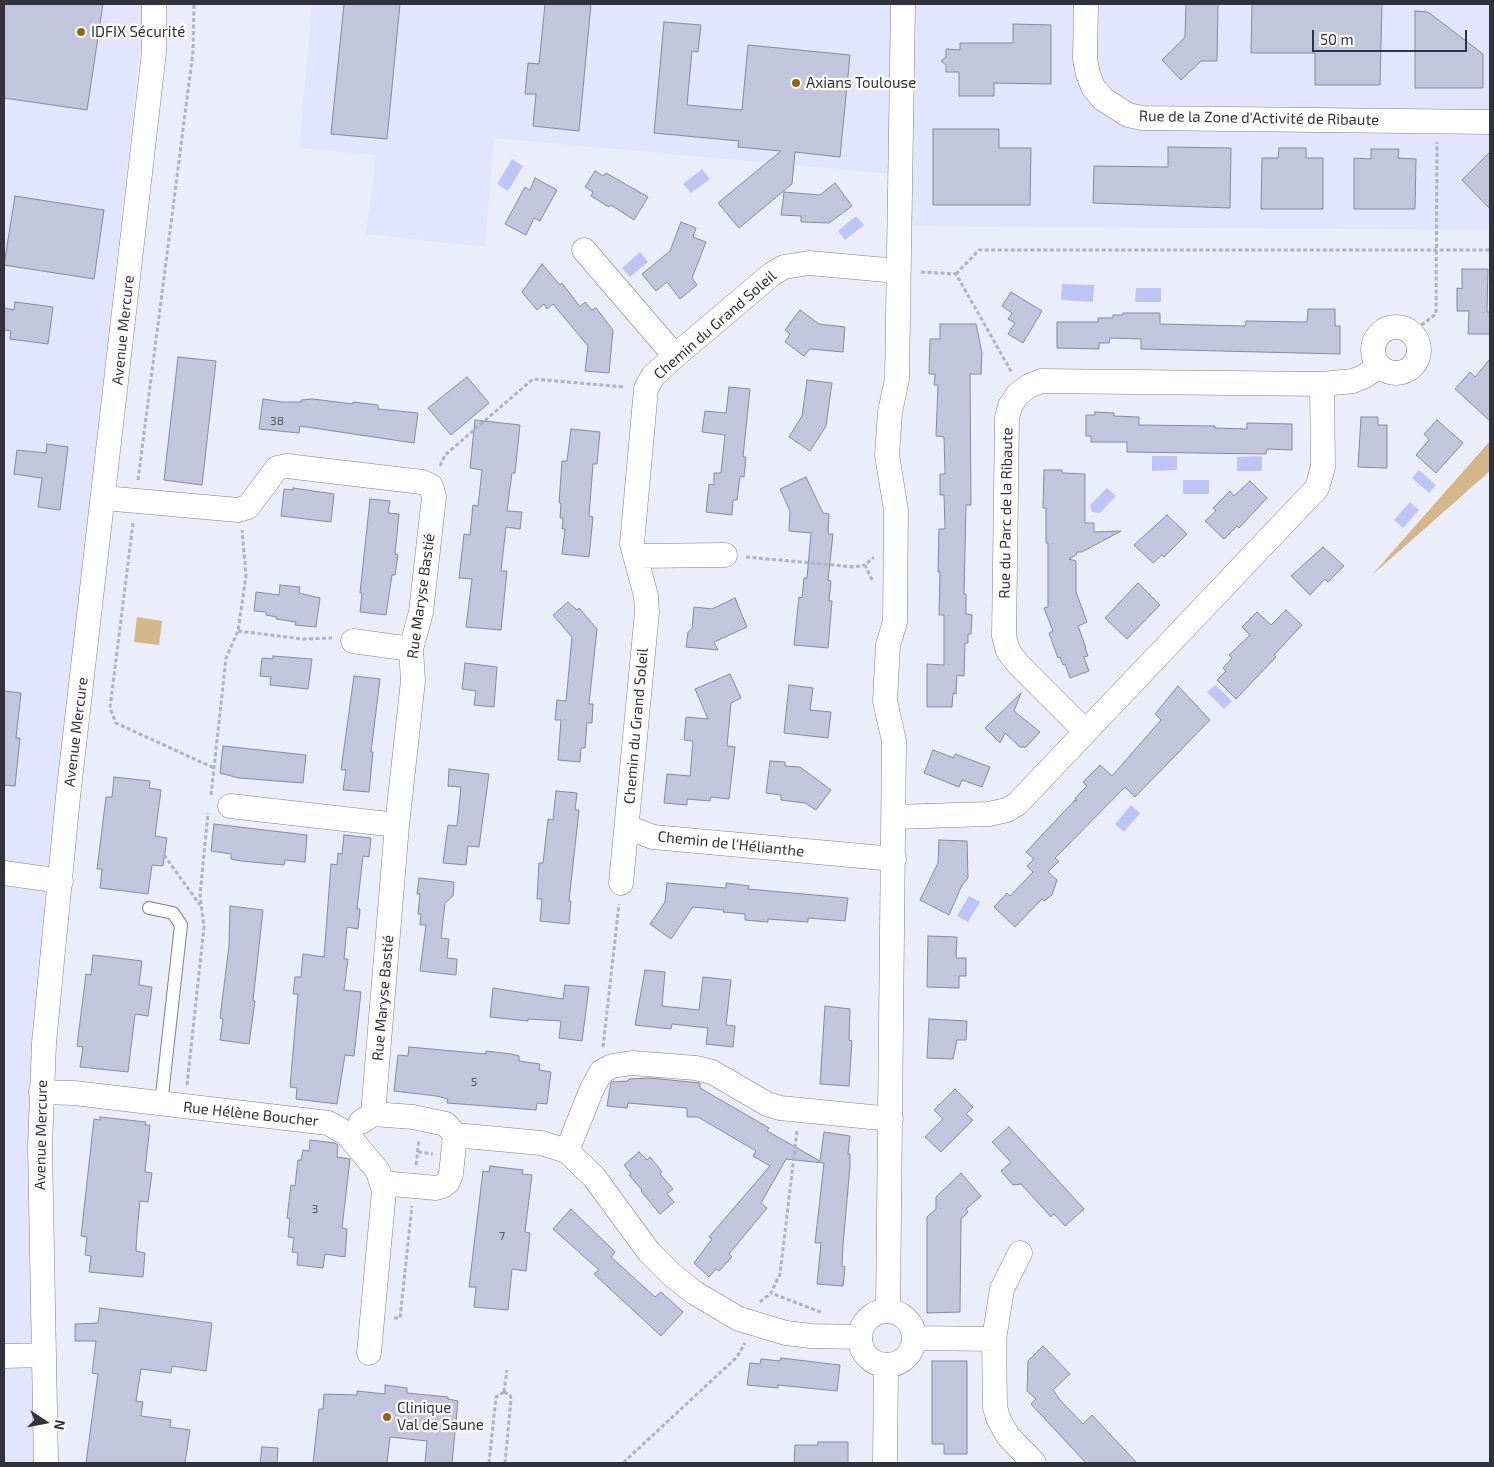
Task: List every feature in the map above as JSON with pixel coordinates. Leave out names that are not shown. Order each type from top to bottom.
[{"type":"street","name":"Avenue Mercure","points":[[46,1463],[41,1092],[44,1043],[68,797],[154,52],[154,4]]},
{"type":"street","points":[[888,1310],[894,741],[885,700],[888,645],[895,622],[896,510],[887,455],[890,412],[897,379],[903,4]]},
{"type":"street","name":"Rue de la Zone d'Activité de Ribaute","points":[[1086,4],[1085,59],[1088,74],[1093,87],[1103,99],[1128,115],[1142,118],[1490,122]]},
{"type":"street","points":[[584,250],[675,356]]},
{"type":"street","name":"Chemin du Grand Soleil","points":[[627,827],[647,612],[646,596],[635,556],[632,532],[646,388],[653,376],[675,356],[772,274],[784,267],[809,263],[898,271]]},
{"type":"street","points":[[1399,327],[1411,333],[1417,340],[1420,350],[1417,361],[1409,369],[1399,374],[1388,372],[1379,366],[1374,356],[1374,345],[1379,335],[1388,329],[1399,327]]},
{"type":"street","points":[[1022,391],[1041,381],[1322,384],[1353,381],[1365,376],[1379,366]]},
{"type":"street","points":[[894,817],[989,814],[1007,810],[1017,804],[1317,488],[1323,467],[1322,384]]},
{"type":"street","name":"Rue du Parc de la Ribaute","points":[[1022,391],[1010,406],[1006,418],[1004,636],[1008,651],[1018,664],[1085,731]]},
{"type":"street","points":[[104,498],[238,510],[248,507],[277,468],[287,466],[422,482],[431,486]]},
{"type":"street","name":"Rue Maryse Bastié","points":[[373,1114],[397,825],[413,680],[411,649],[421,612],[434,497],[431,486]]},
{"type":"street","points":[[635,556],[725,555]]},
{"type":"street","points":[[353,641],[411,649]]},
{"type":"street","points":[[230,806],[397,825]]},
{"type":"street","points":[[621,883],[627,827]]},
{"type":"street","name":"Chemin de l'Hélianthe","points":[[627,827],[654,837],[894,859]]},
{"type":"street","points":[[4,873],[61,881]]},
{"type":"street","points":[[567,1150],[591,1091],[601,1072],[612,1066],[632,1063],[696,1068],[712,1072],[767,1104],[780,1108],[891,1119]]},
{"type":"street","name":"Rue Hélène Boucher","points":[[41,1092],[74,1093],[328,1122],[346,1133],[378,1171],[384,1199],[369,1353]]},
{"type":"street","points":[[346,1133],[373,1114],[422,1119],[446,1124],[455,1135],[451,1174],[448,1182],[436,1188],[382,1183]]},
{"type":"street","points":[[455,1135],[541,1143],[567,1150],[600,1183],[649,1252],[672,1275],[715,1306],[739,1319],[755,1325],[811,1336],[852,1337],[868,1318],[878,1312],[888,1310],[899,1313],[907,1319],[913,1328],[914,1338],[912,1349],[906,1358],[897,1363],[886,1365],[876,1363],[867,1356],[852,1337]]},
{"type":"street","points":[[1020,1253],[1002,1289],[994,1338],[995,1407],[998,1418],[1008,1436],[1034,1463]]},
{"type":"street","points":[[914,1338],[994,1338]]},
{"type":"street","points":[[4,1356],[44,1355]]},
{"type":"street","points":[[885,1463],[886,1365]]},
{"type":"lane","points":[[150,908],[173,913],[181,925],[161,1104]]},
{"type":"path","points":[[194,4],[194,52],[110,708],[116,723],[214,768]]},
{"type":"path","points":[[1411,333],[1436,314],[1437,121]]},
{"type":"path","points":[[898,271],[956,274],[979,250],[1490,250]]},
{"type":"path","points":[[956,274],[1022,391]]},
{"type":"path","points":[[431,486],[445,455],[533,379],[646,388]]},
{"type":"path","points":[[725,555],[855,567],[865,565]]},
{"type":"path","points":[[238,631],[304,639],[328,638],[353,641]]},
{"type":"path","points":[[164,855],[202,908]]},
{"type":"path","points":[[601,1072],[621,883]]},
{"type":"path","points":[[799,1110],[789,1214],[780,1274],[771,1293],[839,1319],[852,1337]]},
{"type":"path","points":[[372,1316],[400,1318],[422,1119]]},
{"type":"path","points":[[624,1463],[737,1357],[755,1325]]},
{"type":"path","points":[[504,1392],[507,1370]]},
{"type":"path","points":[[489,1463],[496,1397],[504,1392]]},
{"type":"path","points":[[504,1392],[510,1395],[511,1399],[504,1463]]},
{"type":"shaded area","points":[[4,4],[145,4],[52,848],[38,1463],[4,1463]]},
{"type":"shaded area","points":[[312,4],[1490,4],[1490,230],[893,226],[892,174],[494,138],[485,247],[366,234],[376,155],[299,148]]},
{"type":"shaded area","points":[[1490,441],[1490,471],[1371,576]]},
{"type":"shaded area","points":[[137,617],[162,621],[159,645],[134,642]]},
{"type":"water","points":[[512,159],[523,166],[508,191],[497,184]]},
{"type":"water","points":[[702,169],[710,179],[691,193],[683,184]]},
{"type":"water","points":[[856,216],[864,225],[845,240],[838,231]]},
{"type":"water","points":[[640,252],[648,262],[630,277],[622,268]]},
{"type":"water","points":[[1062,284],[1094,285],[1093,302],[1061,300]]},
{"type":"water","points":[[1136,288],[1161,288],[1161,302],[1135,302]]},
{"type":"water","points":[[1152,456],[1177,456],[1177,470],[1152,471]]},
{"type":"water","points":[[1262,456],[1262,471],[1237,471],[1237,457]]},
{"type":"water","points":[[1419,470],[1436,485],[1429,493],[1412,478]]},
{"type":"water","points":[[1183,480],[1209,480],[1209,494],[1183,494]]},
{"type":"water","points":[[1107,488],[1116,496],[1100,513],[1092,512],[1090,505]]},
{"type":"water","points":[[1410,502],[1419,510],[1403,528],[1394,520]]},
{"type":"water","points":[[1215,685],[1232,701],[1224,709],[1207,692]]},
{"type":"water","points":[[1131,805],[1140,813],[1124,832],[1115,824]]},
{"type":"water","points":[[969,896],[980,902],[968,922],[957,916]]},
{"type":"building","points":[[4,4],[103,4],[87,110],[4,98]]},
{"type":"building","points":[[344,4],[400,4],[387,139],[331,134]]},
{"type":"building","points":[[545,4],[591,4],[579,131],[533,126],[536,94],[525,94],[528,63],[539,64]]},
{"type":"building","points":[[1186,4],[1218,4],[1217,61],[1201,61],[1181,80],[1162,60],[1185,37]]},
{"type":"building","points":[[1252,4],[1382,4],[1380,85],[1315,85],[1315,53],[1251,53]]},
{"type":"building","points":[[1415,11],[1428,12],[1483,54],[1483,88],[1415,88]]},
{"type":"building","name":"Axians Toulouse","points":[[664,22],[701,25],[698,52],[692,51],[687,105],[742,110],[748,45],[850,55],[840,157],[795,152],[792,184],[739,228],[718,203],[781,151],[738,147],[739,141],[654,133]]},
{"type":"building","points":[[1013,24],[1051,25],[1051,84],[994,83],[994,96],[959,96],[959,72],[946,72],[946,65],[941,61],[946,57],[946,49],[960,50],[960,43],[1013,43]]},
{"type":"building","points":[[933,129],[999,129],[999,148],[1031,148],[1030,205],[933,205]]},
{"type":"building","points":[[1168,147],[1231,148],[1230,208],[1093,203],[1094,166],[1168,167]]},
{"type":"building","points":[[1279,148],[1306,148],[1306,158],[1323,158],[1323,209],[1261,209],[1262,158],[1278,158]]},
{"type":"building","points":[[1371,149],[1399,149],[1398,158],[1416,159],[1415,209],[1354,209],[1354,158],[1371,159]]},
{"type":"building","points":[[1490,152],[1490,209],[1462,180]]},
{"type":"building","points":[[595,171],[603,176],[606,173],[648,197],[634,220],[611,205],[609,207],[591,196],[593,192],[585,187]]},
{"type":"building","points":[[535,178],[557,190],[540,221],[534,218],[526,235],[505,224],[525,187],[530,190]]},
{"type":"building","points":[[835,183],[852,206],[829,223],[801,222],[801,216],[781,215],[784,192],[820,195]]},
{"type":"building","points":[[15,196],[104,210],[94,279],[4,265]]},
{"type":"building","points":[[681,222],[696,228],[693,237],[706,242],[692,278],[697,285],[680,299],[667,282],[656,291],[642,274],[670,251]]},
{"type":"building","points":[[542,264],[560,285],[562,283],[580,307],[585,302],[592,310],[596,308],[613,330],[609,373],[585,371],[588,346],[553,304],[547,309],[544,304],[537,310],[522,292]]},
{"type":"building","points":[[1462,269],[1488,269],[1487,312],[1490,312],[1490,334],[1468,334],[1469,311],[1457,311],[1457,288],[1462,289]]},
{"type":"building","points":[[1011,292],[1042,311],[1023,343],[1008,334],[1015,323],[1008,319],[1012,313],[1002,306]]},
{"type":"building","points":[[15,302],[53,307],[48,344],[10,339],[11,331],[4,330],[4,308],[14,310]]},
{"type":"building","points":[[1308,309],[1335,309],[1335,326],[1340,326],[1340,354],[1141,349],[1141,339],[1110,338],[1109,343],[1099,343],[1099,349],[1057,348],[1057,322],[1098,322],[1098,318],[1113,318],[1113,315],[1122,315],[1123,313],[1160,313],[1160,324],[1245,326],[1246,321],[1307,322]]},
{"type":"building","points":[[800,310],[819,324],[845,327],[843,352],[810,349],[804,356],[785,342],[790,334],[785,330]]},
{"type":"building","points":[[940,324],[976,324],[982,353],[981,374],[970,374],[971,505],[966,505],[964,594],[966,594],[966,614],[972,615],[971,634],[968,634],[968,643],[965,643],[964,676],[957,675],[956,694],[953,693],[952,707],[927,707],[927,664],[944,665],[944,615],[939,615],[940,572],[938,572],[939,529],[945,529],[944,495],[940,495],[940,474],[945,474],[944,437],[936,436],[938,385],[934,385],[935,374],[929,374],[930,339],[940,339]]},
{"type":"building","points":[[178,357],[216,361],[202,485],[164,480]]},
{"type":"building","points":[[1490,359],[1490,421],[1455,389],[1470,372],[1475,377]]},
{"type":"building","points":[[467,377],[489,403],[451,435],[428,408]]},
{"type":"building","points":[[807,380],[832,383],[826,426],[810,451],[789,437],[802,416]]},
{"type":"building","points":[[729,387],[750,389],[743,457],[746,457],[744,477],[740,476],[737,500],[733,500],[732,515],[706,512],[709,484],[714,485],[714,473],[721,473],[725,435],[702,432],[705,411],[726,413]]},
{"type":"building","points":[[263,399],[282,402],[301,402],[301,400],[313,399],[353,404],[353,402],[378,405],[378,409],[418,413],[414,443],[300,426],[299,433],[259,429]]},
{"type":"building","points":[[1095,412],[1114,413],[1114,416],[1139,417],[1139,425],[1215,426],[1215,428],[1247,429],[1247,423],[1292,424],[1292,450],[1267,449],[1266,454],[1127,452],[1127,442],[1091,442],[1091,436],[1086,436],[1086,415],[1095,415]]},
{"type":"building","points":[[1361,417],[1378,417],[1378,425],[1387,425],[1387,468],[1358,467]]},
{"type":"building","points":[[475,420],[520,425],[515,473],[512,473],[507,511],[522,512],[520,529],[506,527],[501,571],[507,571],[501,630],[466,627],[472,579],[459,578],[464,534],[470,535],[473,505],[478,506],[482,470],[470,468]]},
{"type":"building","points":[[1437,420],[1463,443],[1436,473],[1416,455],[1429,440],[1424,434]]},
{"type":"building","points":[[571,429],[600,432],[597,464],[593,464],[589,516],[593,517],[589,557],[562,554],[565,529],[562,529],[563,518],[560,518],[561,503],[559,503],[562,461],[567,461]]},
{"type":"building","points":[[47,444],[68,447],[60,510],[38,507],[42,478],[14,474],[17,450],[46,453]]},
{"type":"building","points":[[1044,470],[1062,470],[1062,473],[1085,474],[1085,523],[1094,523],[1094,532],[1121,531],[1082,552],[1077,552],[1076,555],[1069,559],[1076,561],[1076,592],[1087,622],[1078,626],[1088,656],[1084,657],[1089,671],[1070,678],[1065,664],[1063,665],[1060,657],[1058,658],[1049,633],[1053,631],[1044,608],[1048,607],[1048,543],[1046,543],[1046,508],[1043,508]]},
{"type":"building","points":[[806,477],[823,513],[829,514],[828,534],[833,534],[828,580],[831,581],[829,601],[832,601],[828,648],[794,645],[799,597],[802,598],[804,578],[807,578],[811,533],[789,531],[790,511],[780,489]]},
{"type":"building","points":[[1250,481],[1267,498],[1239,528],[1237,526],[1224,539],[1205,521],[1216,511],[1213,508],[1230,491],[1234,496]]},
{"type":"building","points":[[293,488],[334,494],[331,522],[281,516],[284,489],[293,490]]},
{"type":"building","points":[[370,499],[390,501],[388,513],[399,514],[395,554],[398,555],[395,575],[392,575],[386,615],[360,612],[362,593],[360,593]]},
{"type":"building","points":[[1167,515],[1187,534],[1164,557],[1162,555],[1153,563],[1134,545]]},
{"type":"building","points":[[1323,547],[1344,566],[1328,582],[1325,579],[1310,595],[1291,576]]},
{"type":"building","points":[[1138,583],[1160,605],[1127,639],[1105,618]]},
{"type":"building","points":[[280,585],[300,587],[299,593],[320,598],[316,627],[295,625],[296,622],[276,619],[277,617],[266,615],[266,612],[254,611],[256,592],[279,595]]},
{"type":"building","points":[[735,598],[747,627],[714,642],[718,650],[686,647],[688,632],[692,629],[694,607],[712,609]]},
{"type":"building","points":[[568,602],[577,610],[579,608],[597,629],[589,704],[593,704],[592,723],[587,723],[585,748],[581,748],[580,762],[558,760],[561,720],[555,720],[557,700],[566,701],[572,637],[553,615]]},
{"type":"building","points":[[1286,610],[1302,625],[1274,655],[1276,657],[1236,699],[1217,680],[1226,671],[1223,668],[1232,658],[1229,655],[1250,635],[1242,627],[1257,612],[1271,625]]},
{"type":"building","points":[[273,656],[312,659],[308,689],[270,685],[271,677],[260,676],[262,658],[273,659]]},
{"type":"building","points":[[465,663],[497,667],[494,707],[474,705],[476,691],[462,689]]},
{"type":"building","points":[[730,674],[741,698],[731,703],[727,746],[735,747],[729,799],[711,797],[710,801],[687,799],[687,805],[664,803],[667,774],[690,776],[693,741],[684,740],[686,717],[708,719],[695,689]]},
{"type":"building","points":[[354,676],[380,679],[371,752],[373,752],[369,792],[343,790],[346,770],[341,770]]},
{"type":"building","points":[[789,685],[813,688],[810,710],[831,712],[828,738],[784,733]]},
{"type":"building","points":[[1178,686],[1210,720],[1135,797],[1125,787],[1055,858],[1059,861],[1048,872],[1057,880],[1052,895],[1044,901],[1042,899],[1015,927],[994,907],[1007,893],[1010,896],[1033,872],[1027,866],[1034,859],[1026,852],[1075,800],[1077,801],[1075,798],[1087,786],[1083,782],[1100,765],[1112,776],[1161,720],[1155,714]]},
{"type":"building","points":[[4,691],[21,693],[16,738],[20,738],[15,786],[4,785]]},
{"type":"building","points":[[1021,693],[1014,711],[1040,732],[1026,747],[1020,747],[1005,733],[1000,743],[985,728]]},
{"type":"building","points":[[223,746],[306,755],[303,783],[239,778],[220,773]]},
{"type":"building","points":[[933,750],[954,758],[955,754],[990,767],[982,787],[962,780],[959,787],[924,773]]},
{"type":"building","points":[[770,761],[785,762],[785,766],[800,767],[831,790],[816,810],[805,803],[781,800],[781,795],[766,793]]},
{"type":"building","points":[[449,769],[489,774],[479,847],[468,846],[466,865],[443,863],[448,825],[457,826],[461,787],[448,786]]},
{"type":"building","points":[[114,777],[150,781],[149,788],[161,790],[155,836],[167,838],[163,866],[152,865],[148,894],[100,888],[102,869],[97,869],[106,797],[112,797]]},
{"type":"building","points":[[556,791],[577,793],[575,810],[579,810],[569,901],[571,901],[569,924],[540,921],[542,899],[537,899],[539,863],[543,863],[548,819],[553,820]]},
{"type":"building","points":[[214,824],[307,835],[305,862],[285,860],[284,865],[241,861],[231,859],[231,854],[211,851]]},
{"type":"building","points":[[344,835],[371,838],[369,857],[363,856],[357,909],[360,909],[358,929],[347,927],[344,959],[348,959],[344,990],[361,992],[354,1056],[345,1055],[337,1104],[296,1099],[297,1088],[290,1087],[298,994],[293,994],[295,977],[301,977],[303,954],[324,957],[331,864],[337,865],[338,853],[342,854]]},
{"type":"building","points":[[939,840],[967,841],[968,878],[962,885],[949,915],[920,900],[938,863]]},
{"type":"building","points":[[419,878],[454,882],[453,896],[445,903],[441,938],[449,939],[447,958],[457,959],[456,975],[420,971],[426,925],[420,925],[421,914],[418,914],[420,894],[417,894]]},
{"type":"building","points":[[667,883],[726,888],[726,883],[749,886],[748,889],[848,898],[845,921],[808,918],[808,922],[768,919],[768,922],[745,920],[745,914],[693,907],[671,939],[650,924],[665,902]]},
{"type":"building","points":[[230,906],[263,910],[249,1044],[220,1040],[223,1019],[220,1018],[229,946]]},
{"type":"building","points":[[928,936],[957,937],[956,958],[966,958],[966,976],[959,976],[959,988],[927,987]]},
{"type":"building","points":[[93,955],[142,961],[139,985],[152,987],[148,1016],[135,1014],[128,1072],[80,1067],[83,1047],[77,1046],[86,974],[91,975]]},
{"type":"building","points":[[645,970],[665,972],[662,1006],[699,1010],[703,977],[731,980],[726,1025],[735,1026],[733,1047],[706,1044],[708,1028],[672,1024],[671,1029],[635,1025]]},
{"type":"building","points":[[565,985],[589,987],[582,1041],[559,1038],[561,1021],[528,1019],[528,1021],[490,1017],[493,988],[563,999]]},
{"type":"building","points":[[825,1006],[850,1009],[849,1040],[852,1041],[849,1086],[820,1084]]},
{"type":"building","points":[[929,1019],[967,1021],[966,1040],[957,1040],[953,1059],[927,1058]]},
{"type":"building","points":[[409,1047],[486,1054],[486,1051],[511,1054],[519,1056],[519,1061],[540,1064],[539,1070],[551,1072],[547,1104],[537,1103],[536,1110],[447,1103],[448,1099],[436,1096],[394,1091],[398,1055],[408,1056]]},
{"type":"building","points":[[650,1078],[700,1083],[700,1088],[769,1128],[767,1131],[820,1161],[824,1132],[850,1136],[848,1154],[850,1154],[850,1166],[842,1266],[845,1267],[843,1286],[817,1284],[821,1243],[815,1243],[824,1163],[786,1159],[761,1203],[767,1208],[729,1254],[732,1257],[719,1271],[716,1269],[709,1277],[694,1263],[712,1239],[709,1237],[770,1166],[753,1156],[756,1151],[698,1117],[687,1117],[687,1108],[628,1103],[627,1108],[607,1106],[611,1082]]},
{"type":"building","points":[[955,1089],[973,1107],[966,1114],[973,1120],[941,1152],[925,1137],[943,1119],[934,1110]]},
{"type":"building","points":[[100,1117],[146,1122],[145,1125],[150,1125],[145,1172],[152,1173],[148,1202],[140,1201],[136,1251],[145,1253],[143,1277],[89,1272],[91,1256],[85,1255],[87,1237],[81,1236],[94,1119],[100,1120]]},
{"type":"building","points":[[1009,1127],[1084,1209],[1065,1226],[1054,1214],[1051,1217],[1021,1184],[1013,1185],[1001,1171],[1011,1162],[992,1142]]},
{"type":"building","points":[[310,1140],[335,1143],[338,1145],[337,1157],[350,1159],[342,1228],[347,1229],[345,1257],[325,1254],[323,1268],[297,1265],[298,1253],[292,1252],[294,1238],[288,1237],[290,1219],[287,1218],[291,1185],[295,1186],[298,1160],[301,1160],[303,1150],[309,1151]]},
{"type":"building","points":[[639,1152],[647,1160],[650,1157],[662,1172],[660,1174],[673,1189],[667,1194],[674,1202],[660,1214],[629,1175],[631,1174],[624,1165]]},
{"type":"building","points":[[490,1166],[523,1170],[522,1174],[532,1175],[525,1232],[530,1233],[526,1271],[512,1269],[508,1310],[474,1307],[476,1287],[469,1287],[483,1171],[489,1172]]},
{"type":"building","points":[[961,1173],[981,1196],[966,1209],[968,1212],[961,1219],[960,1312],[927,1313],[927,1217],[936,1209],[936,1197]]},
{"type":"building","points":[[571,1209],[615,1252],[611,1257],[655,1297],[661,1292],[683,1312],[661,1336],[594,1274],[599,1270],[553,1229]]},
{"type":"building","points":[[100,1308],[212,1323],[206,1371],[172,1366],[171,1373],[141,1369],[136,1401],[143,1402],[141,1416],[171,1420],[170,1427],[190,1430],[185,1463],[86,1463],[98,1374],[92,1373],[96,1341],[75,1341],[75,1324],[98,1323]]},
{"type":"building","points":[[1043,1346],[1070,1374],[1053,1390],[1060,1400],[1083,1424],[1092,1415],[1137,1463],[1086,1463],[1031,1404],[1036,1399],[1027,1391],[1028,1361]]},
{"type":"building","points":[[781,1358],[840,1365],[837,1391],[778,1385],[778,1388],[747,1385],[750,1363],[760,1364],[761,1359],[780,1361]]},
{"type":"building","points":[[932,1361],[967,1361],[967,1454],[944,1454],[944,1444],[932,1444]]},
{"type":"building","name":"Clinique Val de Saune","points":[[385,1385],[407,1388],[407,1393],[448,1397],[448,1399],[458,1401],[452,1463],[425,1463],[427,1441],[390,1437],[387,1463],[313,1463],[319,1409],[323,1409],[324,1394],[357,1395],[357,1391],[385,1394]]},
{"type":"building","points":[[818,1442],[848,1442],[848,1463],[794,1463],[795,1445],[818,1445]]},
{"type":"building","points":[[262,1447],[278,1448],[277,1463],[260,1463]]},
{"type":"place","name":"IDFIX Sécurité","points":[[81,32]]},
{"type":"place","name":"Axians Toulouse","points":[[796,83]]},
{"type":"place","name":"Clinique Val de Saune","points":[[387,1417]]}]
